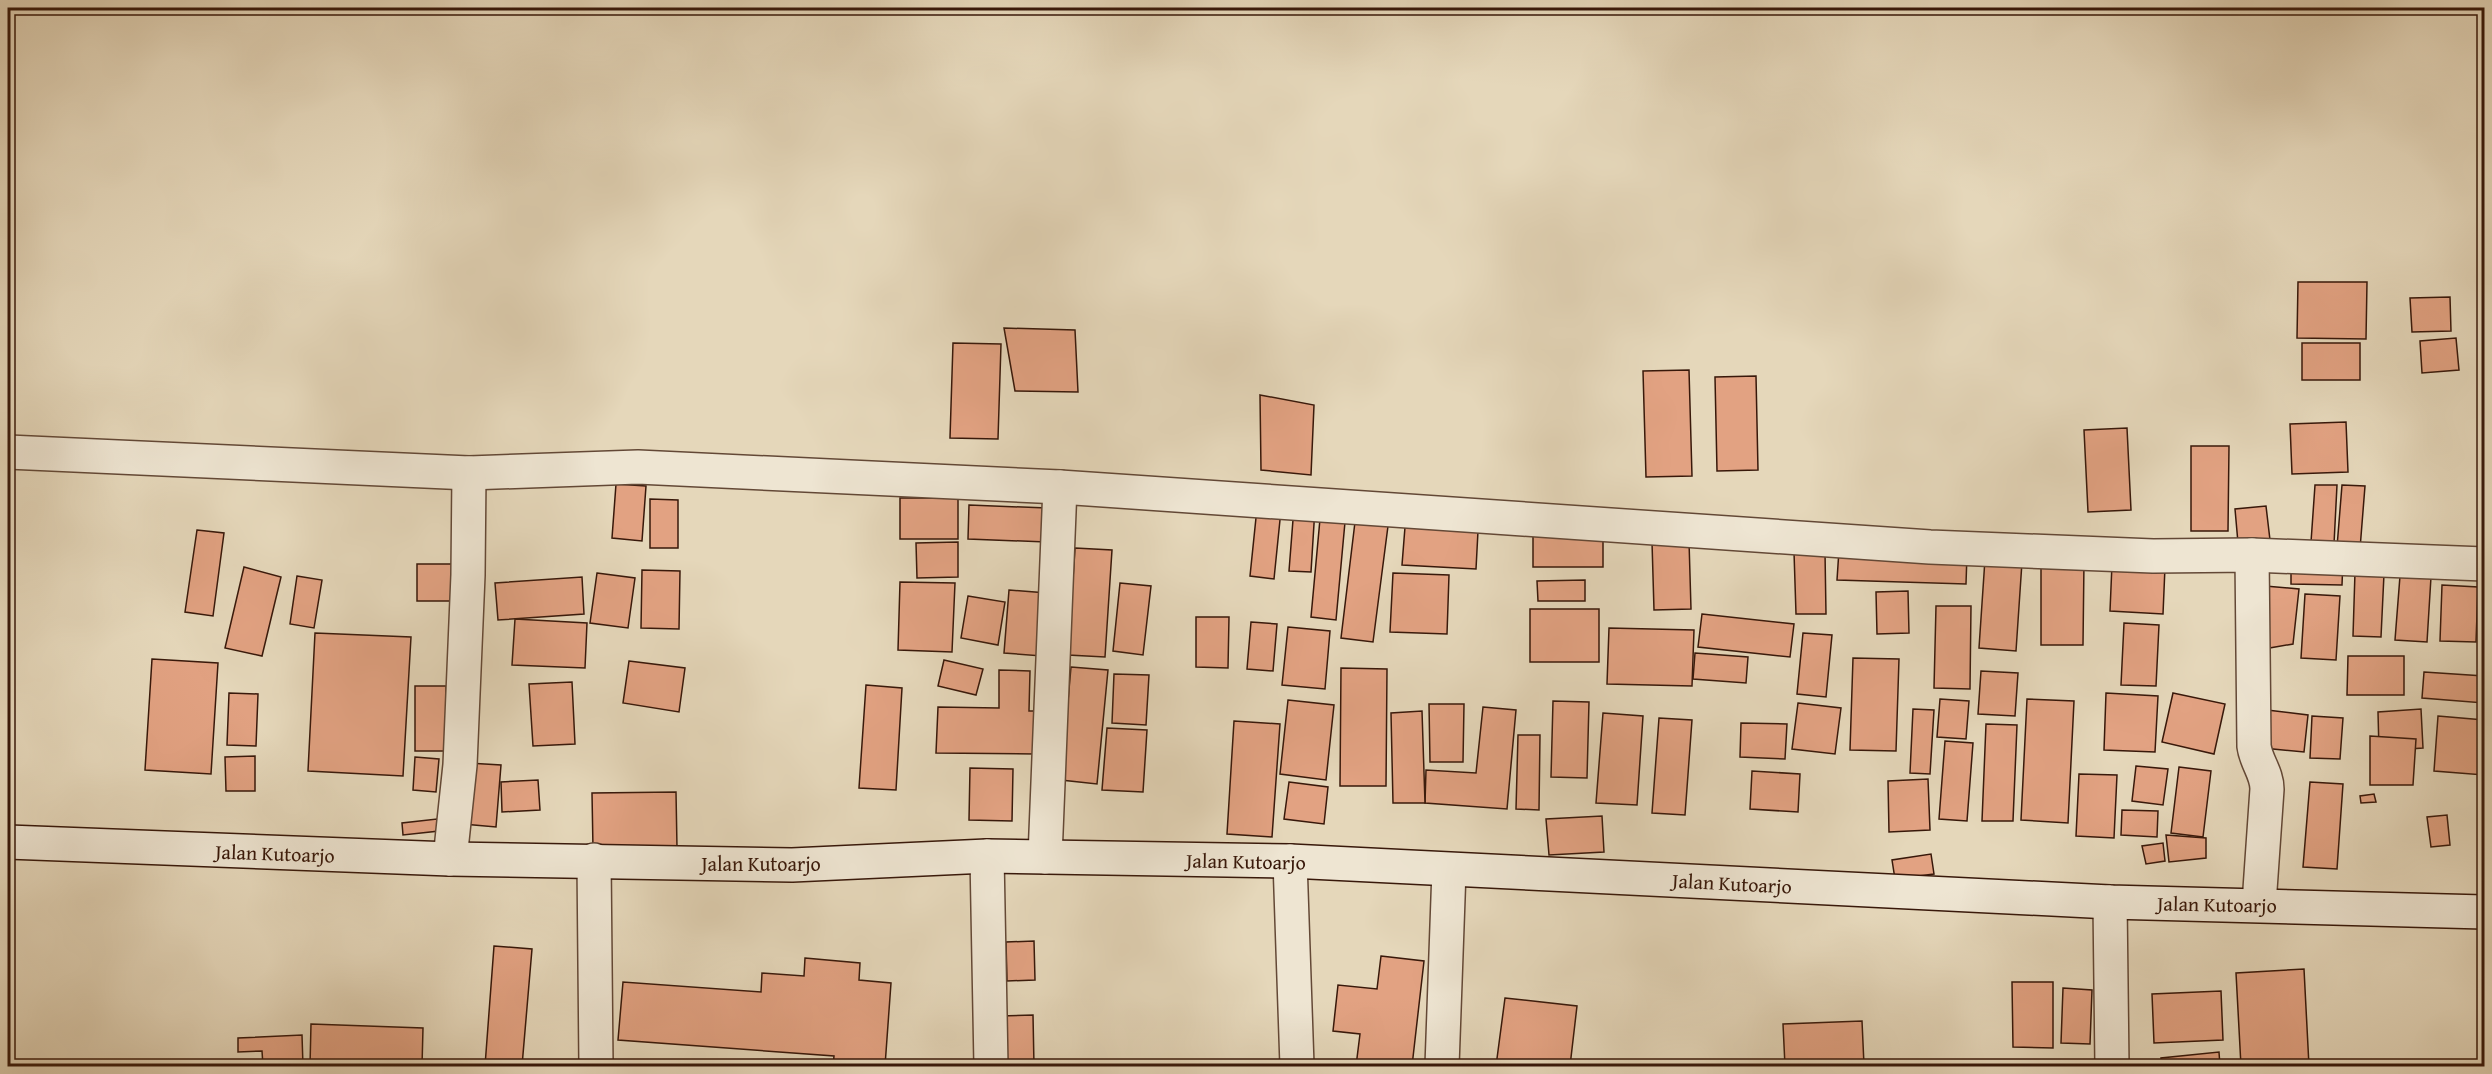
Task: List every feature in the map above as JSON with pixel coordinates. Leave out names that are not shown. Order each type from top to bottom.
[{"type":"street","points":[[8,452],[469,473],[638,467],[1060,487],[1930,547],[2153,556],[2252,555],[2484,564]]},
{"type":"street","points":[[450,859],[460,765],[468,575],[469,473]]},
{"type":"street","points":[[1045,856],[1060,487]]},
{"type":"street","points":[[2252,555],[2254,746],[2257,760],[2265,775],[2267,789],[2259,904]]},
{"type":"street","name":"Jalan Kutoarjo","points":[[8,842],[450,859],[792,865],[987,856],[1290,861],[2110,902],[2259,904],[2484,912]]},
{"type":"street","points":[[987,856],[991,1066]]},
{"type":"street","points":[[594,860],[596,1066]]},
{"type":"street","points":[[1290,861],[1297,1066]]},
{"type":"street","points":[[1443,1066],[1449,870]]},
{"type":"street","points":[[2110,902],[2112,1066]]},
{"type":"building","points":[[2298,282],[2367,282],[2366,339],[2297,338]]},
{"type":"building","points":[[2450,297],[2451,331],[2412,332],[2410,298]]},
{"type":"building","points":[[1004,328],[1075,330],[1078,392],[1015,391]]},
{"type":"building","points":[[2456,338],[2459,370],[2422,373],[2420,341]]},
{"type":"building","points":[[953,343],[1001,344],[998,439],[950,438]]},
{"type":"building","points":[[2302,343],[2360,343],[2360,380],[2302,380]]},
{"type":"building","points":[[1689,370],[1692,476],[1646,477],[1643,371]]},
{"type":"building","points":[[1756,376],[1758,470],[1717,471],[1715,377]]},
{"type":"building","points":[[1260,395],[1314,405],[1311,475],[1261,470]]},
{"type":"building","points":[[2346,422],[2348,472],[2292,474],[2290,424]]},
{"type":"building","points":[[2127,428],[2131,510],[2088,512],[2084,430]]},
{"type":"building","points":[[2191,446],[2229,446],[2228,531],[2191,531]]},
{"type":"building","points":[[616,484],[646,486],[642,541],[612,538]]},
{"type":"building","points":[[2315,485],[2337,485],[2334,544],[2311,542]]},
{"type":"building","points":[[2342,485],[2365,486],[2360,549],[2337,547]]},
{"type":"building","points":[[900,498],[958,498],[958,539],[900,539]]},
{"type":"building","points":[[650,499],[678,500],[678,548],[650,548]]},
{"type":"building","points":[[969,505],[1047,508],[1046,542],[968,539]]},
{"type":"building","points":[[2266,506],[2270,540],[2238,543],[2235,509]]},
{"type":"building","points":[[1294,507],[1315,508],[1311,572],[1289,571]]},
{"type":"building","points":[[1257,508],[1281,510],[1274,579],[1250,576]]},
{"type":"building","points":[[1320,519],[1345,522],[1336,620],[1311,617]]},
{"type":"building","points":[[1355,522],[1388,526],[1373,642],[1341,638]]},
{"type":"building","points":[[1405,527],[1478,531],[1476,569],[1402,565]]},
{"type":"building","points":[[197,530],[224,533],[213,616],[185,612]]},
{"type":"building","points":[[1533,536],[1603,536],[1603,567],[1533,567]]},
{"type":"building","points":[[1689,541],[1691,609],[1654,610],[1652,542]]},
{"type":"building","points":[[958,542],[958,577],[917,578],[916,543]]},
{"type":"building","points":[[1075,548],[1112,550],[1105,657],[1068,655]]},
{"type":"building","points":[[1839,550],[1967,554],[1966,584],[1837,580]]},
{"type":"building","points":[[1794,552],[1825,552],[1826,614],[1796,614]]},
{"type":"building","points":[[1985,559],[2022,562],[2016,651],[1979,648]]},
{"type":"building","points":[[2291,559],[2343,560],[2342,585],[2291,584]]},
{"type":"building","points":[[2041,560],[2084,561],[2083,645],[2041,645]]},
{"type":"building","points":[[417,564],[453,564],[452,601],[417,601]]},
{"type":"building","points":[[2112,564],[2165,567],[2163,614],[2110,611]]},
{"type":"building","points":[[244,567],[281,577],[262,656],[225,648]]},
{"type":"building","points":[[642,570],[680,571],[679,629],[641,628]]},
{"type":"building","points":[[2355,572],[2384,574],[2381,637],[2353,636]]},
{"type":"building","points":[[597,573],[635,578],[628,628],[590,623]]},
{"type":"building","points":[[1393,573],[1449,575],[1447,634],[1390,632]]},
{"type":"building","points":[[297,576],[322,580],[314,628],[290,624]]},
{"type":"building","points":[[2400,576],[2431,577],[2427,642],[2395,640]]},
{"type":"building","points":[[582,577],[584,614],[498,620],[495,583]]},
{"type":"building","points":[[1585,580],[1585,601],[1538,601],[1537,581]]},
{"type":"building","points":[[900,582],[955,583],[952,652],[898,650]]},
{"type":"building","points":[[1120,583],[1151,586],[1143,655],[1113,651]]},
{"type":"building","points":[[2442,585],[2478,587],[2476,642],[2440,641]]},
{"type":"building","points":[[2265,586],[2299,589],[2293,644],[2258,650]]},
{"type":"building","points":[[1009,590],[1047,593],[1042,656],[1004,653]]},
{"type":"building","points":[[1908,591],[1909,633],[1877,634],[1876,592]]},
{"type":"building","points":[[2305,594],[2340,596],[2336,660],[2301,658]]},
{"type":"building","points":[[968,596],[1005,602],[998,645],[961,638]]},
{"type":"building","points":[[1936,606],[1971,606],[1970,689],[1934,688]]},
{"type":"building","points":[[1530,609],[1599,609],[1599,662],[1530,662]]},
{"type":"building","points":[[1702,614],[1794,624],[1790,657],[1698,647]]},
{"type":"building","points":[[1196,617],[1229,617],[1228,668],[1196,667]]},
{"type":"building","points":[[515,619],[587,623],[585,668],[512,665]]},
{"type":"building","points":[[1251,622],[1277,624],[1273,671],[1247,669]]},
{"type":"building","points":[[2124,623],[2159,625],[2156,686],[2121,685]]},
{"type":"building","points":[[1288,627],[1330,631],[1325,689],[1282,685]]},
{"type":"building","points":[[1609,628],[1694,630],[1692,686],[1607,684]]},
{"type":"building","points":[[315,633],[411,637],[403,776],[308,771]]},
{"type":"building","points":[[1803,633],[1832,635],[1826,697],[1797,694]]},
{"type":"building","points":[[1695,653],[1748,657],[1746,683],[1693,679]]},
{"type":"building","points":[[2348,656],[2404,656],[2404,695],[2347,695]]},
{"type":"building","points":[[1853,658],[1899,659],[1896,751],[1850,750]]},
{"type":"building","points":[[152,659],[218,663],[211,774],[145,770]]},
{"type":"building","points":[[944,660],[983,669],[976,695],[938,686]]},
{"type":"building","points":[[629,661],[685,668],[679,712],[623,703]]},
{"type":"building","points":[[1071,667],[1108,670],[1097,784],[1061,780]]},
{"type":"building","points":[[1341,668],[1387,669],[1386,786],[1340,786]]},
{"type":"building","points":[[999,670],[1030,671],[1029,711],[1036,711],[1035,754],[936,753],[938,707],[999,708]]},
{"type":"building","points":[[1981,671],[2018,673],[2015,716],[1978,714]]},
{"type":"building","points":[[2424,672],[2484,676],[2484,703],[2422,698]]},
{"type":"building","points":[[1114,674],[1149,675],[1146,725],[1112,723]]},
{"type":"building","points":[[572,682],[575,744],[533,746],[529,684]]},
{"type":"building","points":[[866,685],[902,688],[896,790],[859,788]]},
{"type":"building","points":[[415,686],[446,686],[446,751],[415,751]]},
{"type":"building","points":[[229,693],[258,694],[256,746],[227,745]]},
{"type":"building","points":[[2106,693],[2158,696],[2155,752],[2104,750]]},
{"type":"building","points":[[2173,693],[2225,704],[2214,754],[2162,742]]},
{"type":"building","points":[[1940,699],[1969,701],[1966,739],[1937,737]]},
{"type":"building","points":[[2027,699],[2074,701],[2068,823],[2021,820]]},
{"type":"building","points":[[1288,700],[1334,705],[1326,780],[1280,774]]},
{"type":"building","points":[[1553,701],[1589,702],[1587,778],[1551,777]]},
{"type":"building","points":[[1798,703],[1841,708],[1835,754],[1792,749]]},
{"type":"building","points":[[1429,704],[1464,704],[1463,762],[1430,762]]},
{"type":"building","points":[[1483,707],[1516,710],[1507,809],[1425,803],[1426,770],[1476,773]]},
{"type":"building","points":[[1913,709],[1934,710],[1930,774],[1910,773]]},
{"type":"building","points":[[2421,709],[2423,748],[2379,751],[2378,712]]},
{"type":"building","points":[[2267,710],[2308,715],[2304,752],[2263,748]]},
{"type":"building","points":[[1422,711],[1425,803],[1393,803],[1391,713]]},
{"type":"building","points":[[1603,713],[1643,716],[1637,805],[1596,803]]},
{"type":"building","points":[[2312,716],[2343,718],[2340,759],[2310,758]]},
{"type":"building","points":[[2438,716],[2484,720],[2484,775],[2434,771]]},
{"type":"building","points":[[1659,718],[1692,720],[1685,815],[1652,813]]},
{"type":"building","points":[[1234,721],[1280,724],[1272,837],[1227,834]]},
{"type":"building","points":[[1741,723],[1787,724],[1785,759],[1740,757]]},
{"type":"building","points":[[1986,724],[2017,725],[2013,821],[1982,821]]},
{"type":"building","points":[[1107,728],[1147,730],[1143,792],[1102,790]]},
{"type":"building","points":[[1518,735],[1540,735],[1539,810],[1516,809]]},
{"type":"building","points":[[2370,736],[2416,739],[2413,785],[2370,785]]},
{"type":"building","points":[[1945,741],[1973,743],[1967,821],[1939,819]]},
{"type":"building","points":[[255,756],[255,791],[226,791],[225,757]]},
{"type":"building","points":[[415,757],[439,759],[436,792],[413,790]]},
{"type":"building","points":[[468,763],[501,765],[496,827],[463,824]]},
{"type":"building","points":[[2136,766],[2168,769],[2163,805],[2132,801]]},
{"type":"building","points":[[2179,767],[2211,771],[2203,837],[2171,833]]},
{"type":"building","points":[[970,768],[1013,769],[1012,821],[969,820]]},
{"type":"building","points":[[1752,771],[1800,774],[1798,812],[1750,809]]},
{"type":"building","points":[[2079,774],[2117,775],[2114,838],[2076,836]]},
{"type":"building","points":[[1928,779],[1930,830],[1889,832],[1888,781]]},
{"type":"building","points":[[538,780],[540,810],[502,812],[501,782]]},
{"type":"building","points":[[1289,782],[1328,787],[1324,824],[1284,819]]},
{"type":"building","points":[[2310,782],[2343,784],[2337,869],[2303,867]]},
{"type":"building","points":[[2480,789],[2484,789],[2484,854],[2483,854]]},
{"type":"building","points":[[676,792],[677,848],[593,849],[592,793]]},
{"type":"building","points":[[2374,794],[2376,802],[2361,803],[2360,796]]},
{"type":"building","points":[[2122,810],[2158,811],[2157,837],[2121,835]]},
{"type":"building","points":[[2447,815],[2450,845],[2431,847],[2427,817]]},
{"type":"building","points":[[1602,816],[1604,852],[1549,855],[1546,819]]},
{"type":"building","points":[[437,819],[439,831],[403,835],[402,823]]},
{"type":"building","points":[[2166,835],[2206,838],[2206,858],[2169,862]]},
{"type":"building","points":[[2163,843],[2165,861],[2146,864],[2142,846]]},
{"type":"building","points":[[1931,854],[1934,874],[1895,879],[1892,860]]},
{"type":"building","points":[[1034,941],[1035,980],[1007,981],[1006,942]]},
{"type":"building","points":[[494,946],[532,949],[522,1066],[485,1066]]},
{"type":"building","points":[[1381,956],[1424,961],[1412,1066],[1356,1066],[1360,1034],[1333,1031],[1338,985],[1377,989]]},
{"type":"building","points":[[805,958],[860,963],[859,980],[891,983],[885,1066],[833,1066],[834,1056],[618,1040],[623,982],[761,992],[762,973],[804,976]]},
{"type":"building","points":[[2304,969],[2309,1066],[2241,1066],[2236,973]]},
{"type":"building","points":[[2012,982],[2053,982],[2053,1048],[2013,1047]]},
{"type":"building","points":[[2063,988],[2092,990],[2090,1044],[2061,1043]]},
{"type":"building","points":[[2221,991],[2223,1040],[2154,1043],[2152,994]]},
{"type":"building","points":[[1505,998],[1577,1006],[1570,1066],[1496,1066]]},
{"type":"building","points":[[1033,1015],[1034,1066],[1002,1066],[1000,1016]]},
{"type":"building","points":[[1862,1021],[1864,1065],[1785,1066],[1783,1024]]},
{"type":"building","points":[[311,1024],[423,1028],[422,1066],[310,1066]]},
{"type":"building","points":[[302,1035],[303,1066],[263,1066],[262,1051],[238,1052],[238,1038]]},
{"type":"building","points":[[2219,1052],[2220,1066],[2162,1066],[2161,1058]]}]
